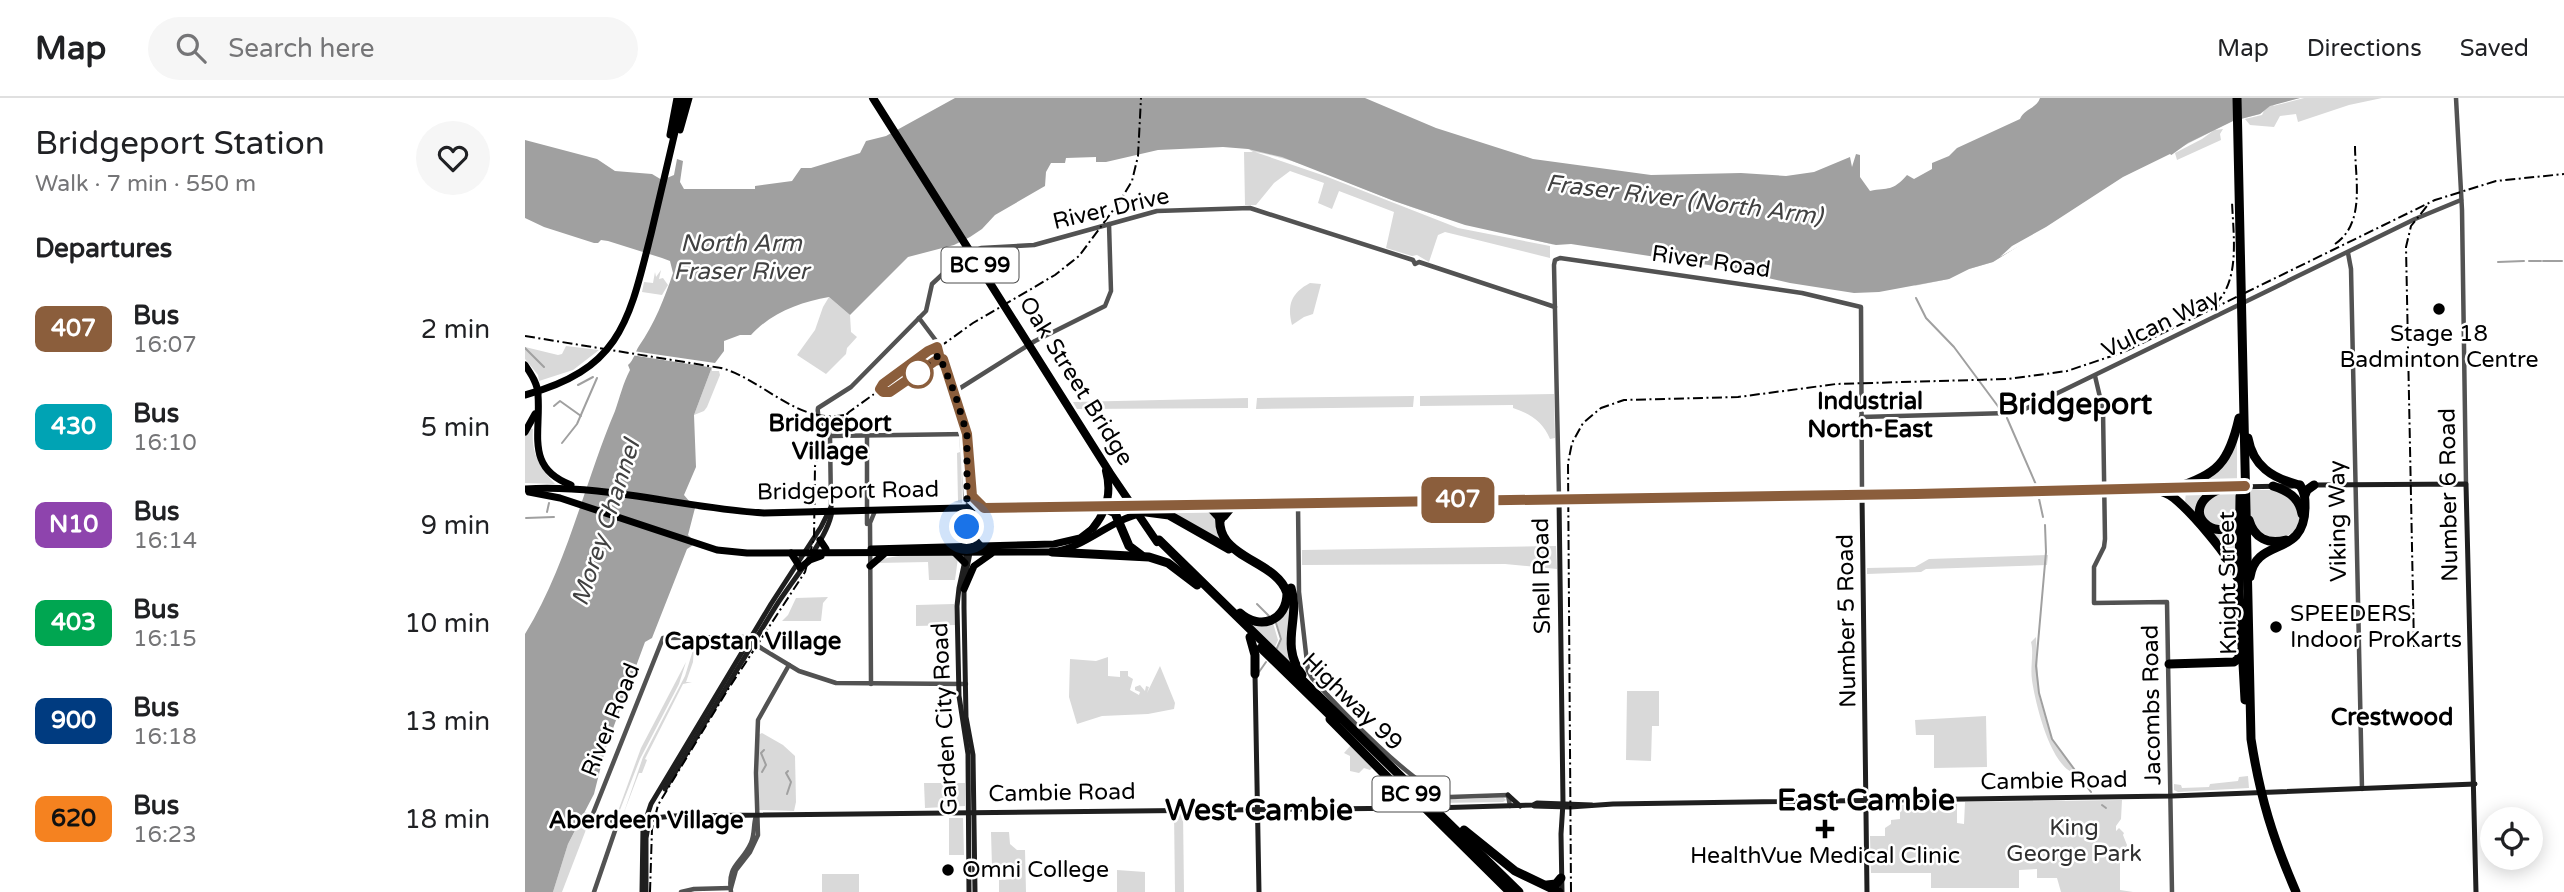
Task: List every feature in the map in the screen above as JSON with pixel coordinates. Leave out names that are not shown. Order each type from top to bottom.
[{"type":"highway","name":"Oak Street Bridge","points":[[875,98],[1104,462],[1158,541]]},
{"type":"highway","name":"Oak Street Bridge","points":[[875,98],[1158,541]]},
{"type":"highway","name":"Knight Street","points":[[2236,98],[2251,739],[2257,782],[2274,839],[2296,892]]},
{"type":"highway","points":[[2242,369],[2248,437],[2255,458],[2264,470],[2274,477],[2299,485],[2305,495]]},
{"type":"highway","name":"Knight Street","points":[[2242,369],[2239,418],[2245,700],[2249,760],[2265,828],[2291,892]]},
{"type":"highway","points":[[2174,488],[2201,479],[2222,464],[2232,446],[2239,418]]},
{"type":"highway","points":[[1093,528],[1103,515],[1108,501],[1109,487],[1104,462]]},
{"type":"highway","points":[[2241,477],[2239,591],[2245,700]]},
{"type":"highway","points":[[2248,621],[2253,566],[2261,555],[2300,533],[2305,521],[2305,495],[2314,485]]},
{"type":"highway","points":[[2245,494],[2250,523],[2255,533],[2272,542],[2284,541],[2298,529],[2302,512],[2292,494],[2273,486]]},
{"type":"highway","points":[[2229,487],[2203,499],[2199,510],[2202,521],[2209,527],[2223,529],[2234,522],[2239,508]]},
{"type":"highway","points":[[2187,488],[2184,497],[2191,515]]},
{"type":"highway","points":[[2154,489],[2171,496],[2191,515],[2233,567],[2239,591]]},
{"type":"highway","points":[[1208,505],[1222,518],[1232,543],[1277,573],[1289,585],[1293,601],[1291,653],[1297,667],[1316,694]]},
{"type":"highway","points":[[1223,505],[1226,541],[1246,558]]},
{"type":"highway","points":[[1222,518],[1233,505]]},
{"type":"highway","points":[[1100,506],[1110,509],[1120,521],[1129,546],[1137,553],[1168,563],[1198,584]]},
{"type":"highway","points":[[1146,512],[1163,513],[1180,520],[1277,578],[1285,587],[1285,606],[1279,616],[1270,621],[1261,623],[1248,619],[1193,574]]},
{"type":"highway","name":"Highway 99","points":[[1158,541],[1519,892]]},
{"type":"highway","name":"Highway 99","points":[[1158,541],[1249,637],[1506,892]]},
{"type":"highway","points":[[1052,552],[1145,556]]},
{"type":"highway","points":[[1249,637],[1254,651],[1255,674]]},
{"type":"highway","points":[[2169,664],[2234,662],[2241,649]]},
{"type":"highway","points":[[1325,711],[1331,720],[1506,892]]},
{"type":"highway","points":[[1381,757],[1502,863],[1560,892]]},
{"type":"highway","points":[[1541,883],[1554,885],[1561,878]]},
{"type":"main road","points":[[608,346],[631,299],[680,98]]},
{"type":"main road","points":[[525,393],[545,388],[578,370],[620,333],[634,300],[668,163],[680,98]]},
{"type":"main road","points":[[668,163],[689,98]]},
{"type":"main road","points":[[525,365],[534,381],[537,400],[535,441],[539,460],[556,479],[580,489]]},
{"type":"main road","points":[[525,432],[534,414],[537,400]]},
{"type":"main road","name":"Bridgeport Road","points":[[580,489],[764,513],[2466,484]]},
{"type":"main road","name":"Number 6 Road","points":[[2466,484],[2476,892]]},
{"type":"main road","points":[[525,489],[580,489]]},
{"type":"main road","points":[[525,489],[573,502],[719,551],[739,553],[1067,543],[1080,538],[1093,528]]},
{"type":"main road","name":"Number 5 Road","points":[[1862,495],[1867,892]]},
{"type":"main road","points":[[972,496],[984,508]]},
{"type":"main road","name":"Shell Road","points":[[1559,498],[1563,805],[1560,892]]},
{"type":"main road","points":[[926,553],[967,545],[994,552],[1052,552],[1078,545],[1120,521],[1164,506]]},
{"type":"main road","points":[[967,545],[970,508]]},
{"type":"main road","points":[[644,892],[647,819],[774,604],[820,540],[833,511]]},
{"type":"main road","points":[[810,552],[833,511]]},
{"type":"main road","points":[[820,540],[827,552]]},
{"type":"main road","points":[[869,551],[884,554],[955,553],[967,545]]},
{"type":"main road","name":"Garden City Road","points":[[967,545],[957,599],[958,656],[974,755],[969,892]]},
{"type":"main road","name":"Garden City Road","points":[[967,545],[962,684],[975,892]]},
{"type":"main road","points":[[799,566],[827,552]]},
{"type":"main road","points":[[964,589],[976,563],[994,552]]},
{"type":"main road","points":[[791,553],[799,566]]},
{"type":"main road","points":[[955,553],[965,563]]},
{"type":"main road","points":[[870,566],[884,554]]},
{"type":"main road","points":[[1255,674],[1259,892]]},
{"type":"main road","name":"Cambie Road","points":[[647,819],[757,815],[1535,806],[1537,803],[1592,805],[2172,796],[2475,784]]},
{"type":"main road","points":[[1508,795],[1520,806]]},
{"type":"main road","points":[[1535,806],[1555,810],[1561,817]]},
{"type":"street","name":"Number 6 Road","points":[[2456,98],[2462,210],[2466,484]]},
{"type":"street","name":"Vulcan Way","points":[[1861,417],[2016,412],[2415,219],[2461,200]]},
{"type":"street","points":[[2451,204],[2462,210]]},
{"type":"street","name":"River Drive","points":[[919,318],[928,307],[932,284],[959,258],[978,249],[1041,243],[1157,211],[1250,208],[1555,307]]},
{"type":"street","points":[[954,391],[1035,341],[1105,306],[1111,291],[1109,224]]},
{"type":"street","name":"Viking Way","points":[[2349,253],[2362,789]]},
{"type":"street","name":"River Road","points":[[1556,259],[1803,293],[1861,307]]},
{"type":"street","name":"Shell Road","points":[[1556,259],[1553,265],[1559,498]]},
{"type":"street","name":"Number 5 Road","points":[[1861,307],[1862,495]]},
{"type":"street","points":[[833,511],[830,436],[818,418],[819,407],[851,387],[919,318],[941,349],[967,434],[972,496],[970,508]]},
{"type":"street","points":[[2095,376],[2103,410],[2105,491]]},
{"type":"street","points":[[830,436],[967,434]]},
{"type":"street","points":[[867,436],[872,511],[867,546],[870,566],[871,684]]},
{"type":"street","points":[[969,449],[970,508]]},
{"type":"street","name":"Jacombs Road","points":[[2105,491],[2105,545],[2094,567],[2094,603],[2168,602],[2172,892]]},
{"type":"street","points":[[1298,504],[1300,605],[1307,662],[1312,678],[1373,741],[1436,793],[1455,798],[1508,795],[1510,806]]},
{"type":"street","name":"River Road","points":[[592,816],[663,638],[738,637],[753,642]]},
{"type":"street","points":[[753,642],[810,677],[827,681],[962,684]]},
{"type":"street","points":[[681,892],[694,889],[731,890],[731,872],[750,845],[757,815],[756,727],[761,712],[789,665]]},
{"type":"street","name":"Cambie Road","points":[[592,816],[618,823],[647,819]]},
{"type":"street","points":[[594,892],[618,823]]},
{"type":"green space","points":[[2255,98],[2300,98],[2279,102],[2273,106],[2304,98],[2382,98],[2349,105],[2298,122],[2296,114],[2280,116],[2274,127],[2250,125],[2245,119],[2262,115],[2264,111],[2233,121],[2215,130],[2223,129],[2221,140],[2177,160],[2175,153],[2213,131],[2185,145],[1993,262],[1969,269],[1949,279],[1914,286]]},
{"type":"green space","points":[[1249,145],[1555,245],[1434,214],[1308,167],[1255,152],[1458,228],[1550,246],[1550,258],[1445,232],[1438,235],[1429,262],[1417,255],[1386,248],[1394,212],[1339,191],[1332,209],[1318,203],[1324,183],[1290,171],[1274,183],[1256,205],[1245,205],[1244,152],[1253,152]]},
{"type":"green space","points":[[661,270],[659,279],[663,278],[668,285],[662,295],[642,292],[644,282],[653,283],[655,272],[656,277]]},
{"type":"green space","points":[[1310,283],[1321,284],[1313,314],[1292,325],[1292,300],[1298,291]]},
{"type":"green space","points":[[829,297],[850,315],[851,332],[857,337],[847,348],[846,354],[826,374],[797,355],[815,330]]},
{"type":"green space","points":[[566,346],[599,350],[573,370],[539,381],[538,375],[525,359],[525,347],[558,355],[562,354]]},
{"type":"green space","points":[[712,367],[712,371],[719,371],[720,375],[707,407],[694,415]]},
{"type":"green space","points":[[1554,394],[1555,438],[1550,439],[1540,423],[1513,408],[1513,405],[1420,406],[1420,396]]},
{"type":"green space","points":[[1414,396],[1413,407],[1256,409],[1257,398]]},
{"type":"green space","points":[[1248,398],[1248,408],[1077,409],[1073,402]]},
{"type":"green space","points":[[530,428],[533,429],[533,445],[537,459],[555,484],[525,483],[525,436]]},
{"type":"green space","points":[[961,436],[965,447],[965,503],[961,441],[962,503],[953,502],[958,501],[957,453],[960,452]]},
{"type":"green space","points":[[2237,439],[2237,483],[2196,483]]},
{"type":"green space","points":[[2238,490],[2237,511],[2225,527],[2205,522],[2202,503],[2221,492]]},
{"type":"green space","points":[[2248,490],[2275,490],[2290,496],[2300,517],[2296,529],[2284,537],[2266,539],[2251,525]]},
{"type":"green space","points":[[2210,491],[2200,502],[2210,530],[2237,520],[2238,575],[2185,502],[2186,492]]},
{"type":"green space","points":[[1206,509],[1214,513],[1225,542],[1165,510]]},
{"type":"green space","points":[[1556,546],[1557,569],[1505,564],[1302,565],[1302,550]]},
{"type":"green space","points":[[2048,555],[2047,565],[1867,574],[1867,568],[1915,567],[1929,559]]},
{"type":"green space","points":[[901,556],[958,558],[955,580],[929,580],[928,562],[876,563]]},
{"type":"green space","points":[[828,597],[823,603],[821,621],[782,621],[796,598]]},
{"type":"green space","points":[[1291,598],[1288,646],[1293,667],[1250,623],[1273,623],[1278,640],[1275,647],[1278,648],[1282,639],[1276,621]]},
{"type":"green space","points":[[954,604],[955,625],[916,626],[916,605]]},
{"type":"green space","points":[[2036,637],[2039,696],[2051,737],[2077,774],[2059,761],[2041,718],[2032,675],[2031,642]]},
{"type":"green space","points":[[694,647],[693,662],[686,682],[692,682],[683,684],[645,759],[647,760],[642,773],[639,773],[623,815],[643,757],[685,676]]},
{"type":"green space","points":[[1108,657],[1108,676],[1120,677],[1120,671],[1128,671],[1128,676],[1133,679],[1130,690],[1139,695],[1140,692],[1135,690],[1135,687],[1140,685],[1145,691],[1146,686],[1149,687],[1147,693],[1160,666],[1175,703],[1174,709],[1148,714],[1102,716],[1077,724],[1069,697],[1070,659],[1096,661]]},
{"type":"green space","points":[[686,662],[679,684],[640,759],[618,815],[641,748]]},
{"type":"green space","points":[[1627,691],[1659,691],[1659,726],[1652,726],[1651,761],[1626,760]]},
{"type":"green space","points":[[1986,716],[1987,767],[1934,768],[1934,735],[1916,735],[1915,720]]},
{"type":"green space","points":[[762,733],[783,745],[795,756],[794,811],[759,810],[758,735]]},
{"type":"green space","points":[[1351,745],[1372,768],[1370,770],[1364,768],[1359,773],[1350,771],[1350,756],[1344,753]]},
{"type":"green space","points":[[2248,776],[2249,788],[2178,792],[2174,790],[2174,784],[2181,785],[2182,788],[2209,787],[2210,784],[2238,781],[2239,777]]},
{"type":"green space","points":[[924,783],[965,783],[965,806],[925,808]]},
{"type":"green space","points":[[1428,791],[1446,798],[1503,797],[1506,800],[1438,803],[1426,793]]},
{"type":"green space","name":"King George Park","points":[[2122,800],[2121,819],[2116,831],[2119,828],[2124,833],[2127,845],[2125,851],[2116,857],[2120,862],[2120,890],[2133,892],[2061,892],[2057,878],[2037,878],[2037,869],[2019,870],[2019,888],[1931,888],[1931,873],[1871,873],[1870,836],[1885,836],[1885,828],[1891,824],[1891,820],[1900,819],[1900,805],[1957,804],[1957,823],[1964,824],[1965,802]]},
{"type":"green space","points":[[585,812],[592,814],[562,892],[553,892],[568,844]]},
{"type":"green space","points":[[1174,812],[1183,812],[1184,892],[1175,892]]},
{"type":"green space","points":[[949,818],[963,818],[964,855],[949,855]]},
{"type":"green space","points":[[991,832],[1009,832],[1010,844],[1017,850],[1025,850],[1026,892],[999,892],[999,880],[1014,879],[1015,867],[992,867]]},
{"type":"green space","points":[[1117,870],[1145,872],[1145,892],[1117,892]]},
{"type":"green space","points":[[822,874],[859,874],[859,892],[822,892]]},
{"type":"water","name":"North Arm Fraser River","points":[[955,98],[1365,98],[1436,128],[1533,159],[1651,175],[1741,173],[1786,176],[1814,172],[1850,157],[1852,167],[1856,154],[1860,155],[1860,177],[1870,191],[1894,186],[1907,175],[1914,179],[1932,169],[1932,163],[1949,156],[1957,148],[2020,119],[2040,98],[2300,98],[2270,106],[2260,114],[2233,121],[2188,143],[1993,262],[1969,269],[1949,279],[1879,292],[1854,293],[1790,283],[1715,266],[1571,244],[1556,245],[1465,225],[1394,201],[1282,157],[1248,149],[1223,147],[1158,150],[1106,162],[1096,162],[1096,157],[1066,158],[1065,163],[1051,163],[1046,172],[1045,186],[995,215],[970,237],[954,245],[908,257],[850,315],[829,297],[818,299],[777,315],[751,335],[740,335],[724,341],[724,351],[712,367],[694,415],[696,467],[684,495],[695,508],[688,535],[696,543],[687,549],[652,638],[645,642],[605,750],[594,794],[568,844],[553,892],[525,892],[525,634],[540,608],[564,553],[630,370],[628,365],[654,320],[673,273],[670,261],[662,258],[608,241],[594,243],[525,218],[525,140],[597,159],[615,171],[652,174],[662,180],[674,175],[677,159],[683,161],[680,182],[684,189],[755,189],[755,186],[792,181],[801,168],[811,168],[860,153],[866,141],[886,136]]},
{"type":"pier","points":[[2170,154],[2174,157],[2139,173],[2061,223],[2000,257],[2012,246],[2123,177]]},
{"type":"pier","points":[[633,351],[717,364],[715,368],[631,355]]},
{"type":"waterway","points":[[2498,262],[2524,261]]},
{"type":"waterway","points":[[2529,261],[2541,261]]},
{"type":"waterway","points":[[2543,261],[2562,261]]},
{"type":"waterway","points":[[1916,298],[1926,318],[1954,347],[2000,409]]},
{"type":"waterway","points":[[525,348],[544,367]]},
{"type":"waterway","points":[[578,385],[593,377]]},
{"type":"waterway","points":[[562,443],[577,424],[597,378]]},
{"type":"waterway","points":[[554,406],[560,401],[581,416]]},
{"type":"waterway","points":[[2007,418],[2037,487]]},
{"type":"waterway","points":[[963,440],[964,500]]},
{"type":"waterway","points":[[2038,494],[2043,517]]},
{"type":"waterway","points":[[547,512],[549,503]]},
{"type":"waterway","points":[[526,518],[554,517]]},
{"type":"waterway","points":[[2045,525],[2046,552],[2036,666],[2039,693],[2052,739],[2091,792]]},
{"type":"waterway","points":[[1257,604],[1269,616]]},
{"type":"waterway","points":[[1276,623],[1281,639],[1277,648]]},
{"type":"waterway","points":[[1259,672],[1266,662]]},
{"type":"waterway","points":[[762,772],[766,765],[761,753],[764,750]]},
{"type":"waterway","points":[[787,794],[791,782],[786,773],[788,771]]},
{"type":"waterway","points":[[2102,805],[2106,808]]},
{"type":"railway","points":[[650,892],[652,829],[658,805],[727,691],[805,572],[814,538],[815,466],[826,436],[849,412],[973,323],[1055,275],[1079,256],[1132,181],[1138,156],[1141,98]]},
{"type":"railway","points":[[2335,244],[2345,235],[2355,212],[2355,146]]},
{"type":"railway","points":[[1571,892],[1568,463],[1572,443],[1583,423],[1601,408],[1624,400],[1738,397],[1836,384],[2008,379],[2067,371],[2124,352],[2435,200],[2496,181],[2564,174]]},
{"type":"railway","points":[[2215,304],[2229,283],[2232,270],[2232,201]]},
{"type":"railway","points":[[2414,647],[2406,247],[2411,226],[2427,206]]},
{"type":"railway","points":[[525,336],[721,368],[814,414],[848,414]]},
{"type":"bus line","name":"407","points":[[939,355],[937,347],[928,351],[880,389],[890,392],[935,361],[943,359],[965,423],[972,496],[984,508],[2105,491],[2245,486]]},
{"type":"place","name":"Stage 18 Badminton Centre","points":[[2439,309]]},
{"type":"place","name":"SPEEDERS Indoor ProKarts","points":[[2276,627]]},
{"type":"place","name":"HealthVue Medical Clinic","points":[[1825,829]]},
{"type":"place","name":"Omni College","points":[[948,870]]},
{"type":"district","name":"Bridgeport","points":[[2075,404]]},
{"type":"district","name":"Industrial North-East","points":[[1870,415]]},
{"type":"district","name":"Bridgeport Village","points":[[830,437]]},
{"type":"district","name":"Capstan Village","points":[[753,641]]},
{"type":"district","name":"Crestwood","points":[[2392,717]]},
{"type":"district","name":"East Cambie","points":[[1866,800]]},
{"type":"district","name":"West Cambie","points":[[1259,810]]},
{"type":"district","name":"Aberdeen Village","points":[[646,820]]},
{"type":"route","points":[[918,373],[939,355],[965,423],[969,449],[967,527]]},
{"type":"water label","name":"Fraser River (North Arm)","points":[[1684,200]]},
{"type":"water label","name":"Morey Channel","points":[[606,523]]}]
